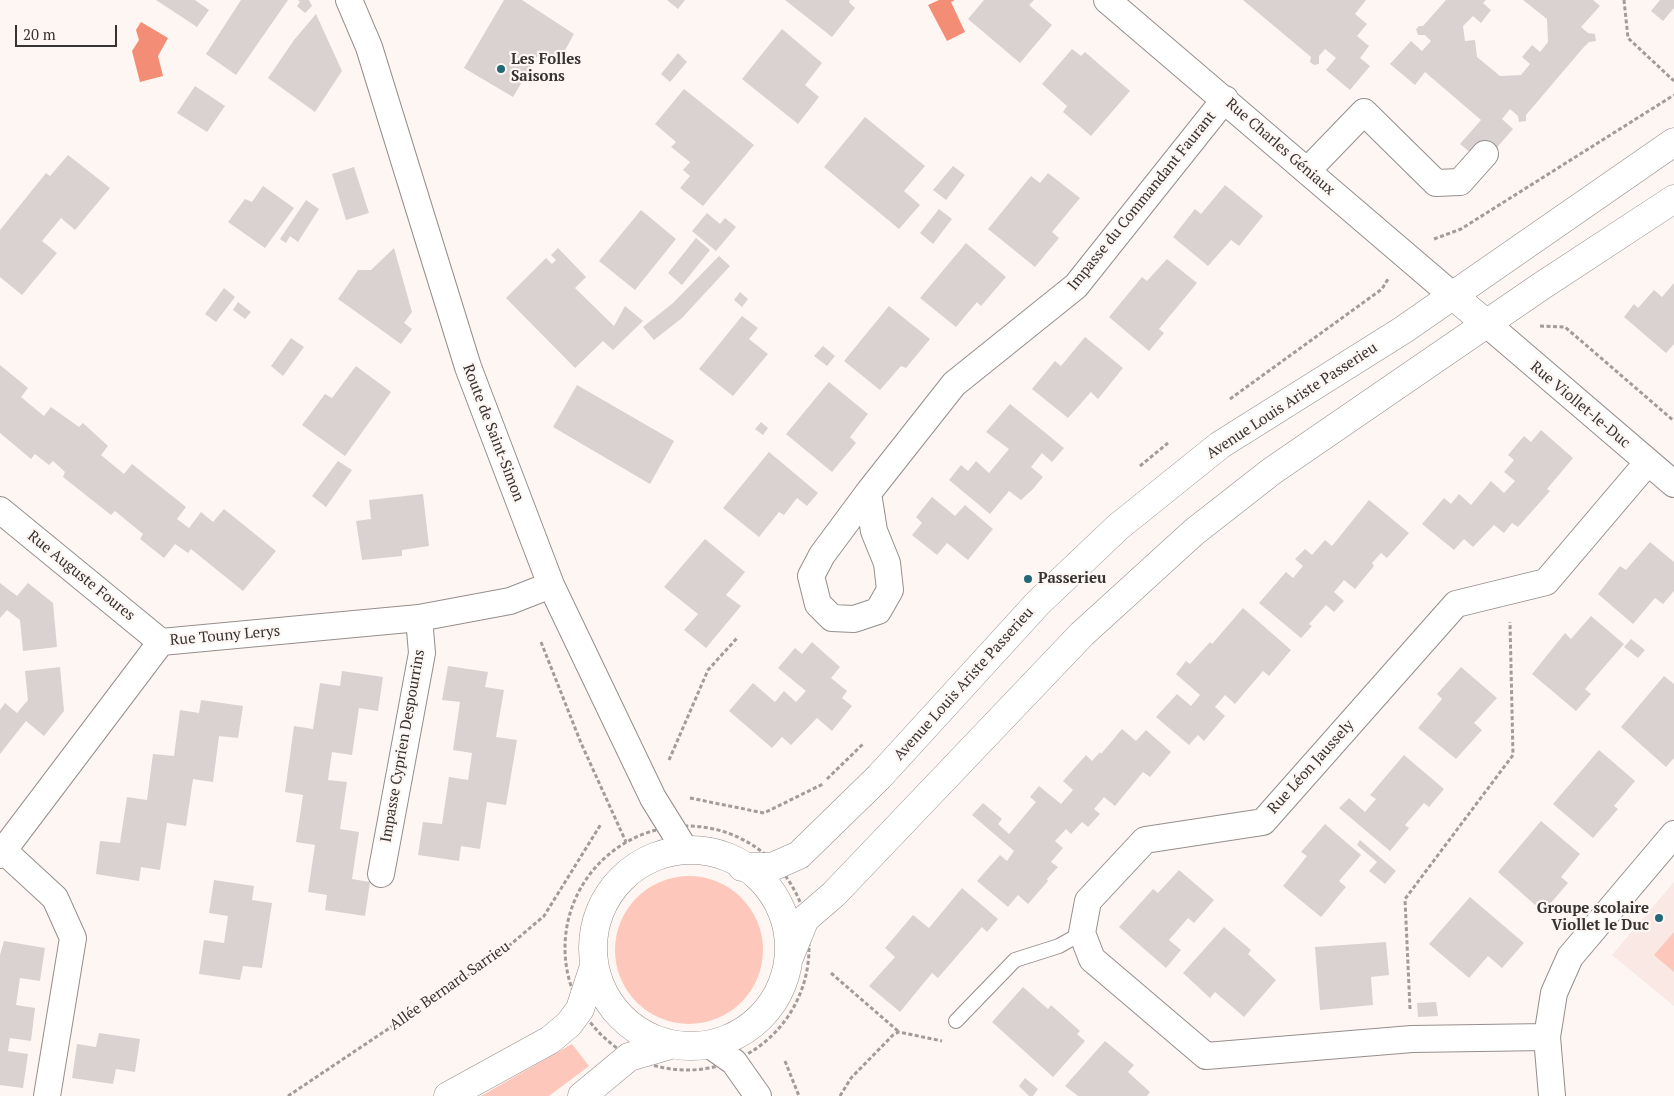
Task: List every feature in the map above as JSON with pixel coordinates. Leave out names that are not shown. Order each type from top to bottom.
[{"type":"street","name":"Route de Saint-Simon","points":[[349,0],[372,56],[468,367],[551,584],[653,798],[677,837]]},
{"type":"street","name":"Rue Charles Géniaux","points":[[1108,0],[1452,295]]},
{"type":"street","name":"Impasse du Commandant Faurant","points":[[868,493],[954,384],[1076,286],[1225,99]]},
{"type":"street","points":[[1307,171],[1364,112],[1436,183],[1460,182],[1485,154]]},
{"type":"street","name":"Avenue Louis Ariste Passerieu","points":[[742,867],[777,866],[799,855],[878,777],[1038,603],[1118,527],[1220,445],[1403,330],[1674,142]]},
{"type":"street","points":[[789,958],[788,932],[781,908],[768,886],[721,854],[677,837],[656,856],[632,867],[605,900],[593,932],[594,966],[601,988],[613,1008],[629,1025],[648,1037],[670,1045],[710,1045],[730,1038],[750,1027],[777,996],[789,958],[805,919],[834,894],[1082,634],[1194,532],[1272,471],[1674,199]]},
{"type":"street","points":[[1452,295],[1487,324]]},
{"type":"street","name":"Rue Viollet-le-Duc","points":[[1487,324],[1674,484]]},
{"type":"street","name":"Rue Léon Jaussely","points":[[1082,933],[1088,900],[1145,840],[1263,822],[1456,604],[1546,582],[1648,462]]},
{"type":"street","name":"Rue Auguste Foures","points":[[0,510],[161,642]]},
{"type":"street","name":"Rue Touny Lerys","points":[[2,853],[161,642],[419,618],[510,601],[551,584]]},
{"type":"street","name":"Impasse Cyprien Despourrins","points":[[381,874],[422,653],[419,618]]},
{"type":"street","points":[[1552,1096],[1547,1037],[1554,993],[1570,957],[1674,834]]},
{"type":"street","points":[[2,853],[55,898],[73,938],[47,1096]]},
{"type":"street","points":[[1082,933],[1092,959],[1206,1056],[1412,1039],[1547,1037]]},
{"type":"street","points":[[448,1096],[550,1040],[569,1024],[580,1009],[594,966]]},
{"type":"street","points":[[582,1096],[629,1057],[670,1045]]},
{"type":"street","points":[[710,1045],[734,1062],[758,1096]]},
{"type":"lane","points":[[956,1021],[1015,960],[1059,946],[1082,933]]},
{"type":"path","points":[[1624,0],[1628,38],[1674,81]]},
{"type":"path","points":[[1429,242],[1461,229],[1674,95]]},
{"type":"path","points":[[1536,326],[1565,326],[1674,421]]},
{"type":"path","points":[[1412,1039],[1405,899],[1513,755],[1509,591]]},
{"type":"path","points":[[523,596],[581,743],[626,842]]},
{"type":"path","points":[[665,768],[708,670],[738,637]]},
{"type":"path","name":"Allée Bernard Sarrieu","points":[[288,1096],[497,956],[544,916],[601,824]]},
{"type":"path","points":[[700,826],[728,833],[754,846],[777,866],[795,890],[805,919],[808,962],[796,1004],[770,1038],[734,1062],[703,1070],[665,1069],[629,1057],[601,1036],[580,1009],[566,972],[565,932],[577,894],[599,862],[626,842],[650,831],[677,837],[700,826]]},
{"type":"path","points":[[830,973],[899,1032],[942,1042],[956,1021]]},
{"type":"path","points":[[840,1096],[851,1078],[893,1035],[899,1032]]},
{"type":"path","points":[[785,1061],[799,1096]]},
{"type":"shaded area","points":[[939,0],[955,0],[951,2],[965,32],[947,41],[928,5]]},
{"type":"shaded area","points":[[141,22],[168,38],[158,56],[163,76],[140,82],[132,51],[139,40],[136,30]]},
{"type":"shaded area","points":[[689,876],[704,877],[717,881],[742,897],[758,922],[762,935],[762,965],[758,978],[742,1003],[717,1019],[704,1023],[689,1024],[674,1023],[661,1019],[636,1003],[620,978],[616,965],[615,950],[616,935],[620,922],[636,897],[661,881],[674,877]]},
{"type":"shaded area","name":"Groupe scolaire Viollet le Duc","points":[[1674,882],[1674,1006],[1612,955]]},
{"type":"shaded area","points":[[1674,932],[1674,972],[1654,955]]},
{"type":"shaded area","points":[[572,1044],[589,1066],[549,1096],[481,1096]]},
{"type":"building","points":[[156,0],[195,0],[209,10],[197,27]]},
{"type":"building","points":[[241,0],[288,0],[236,75],[206,54]]},
{"type":"building","points":[[298,0],[309,0],[312,6],[305,13],[297,6],[300,2]]},
{"type":"building","points":[[504,0],[522,0],[574,34],[558,63],[539,53],[513,97],[464,68]]},
{"type":"building","points":[[667,0],[685,0],[678,9]]},
{"type":"building","points":[[785,0],[850,0],[849,2],[855,8],[832,37]]},
{"type":"building","points":[[984,0],[1034,0],[1029,5],[1052,25],[1020,63],[968,19]]},
{"type":"building","points":[[1243,0],[1366,0],[1355,14],[1367,24],[1357,36],[1369,46],[1360,58],[1370,66],[1350,90],[1326,70],[1336,58],[1325,49],[1319,56],[1319,64],[1314,65],[1310,62],[1311,57]]},
{"type":"building","points":[[1446,0],[1486,0],[1483,3],[1491,10],[1481,23],[1473,16],[1463,26],[1465,41],[1475,40],[1477,57],[1500,76],[1521,75],[1530,64],[1522,57],[1532,45],[1540,52],[1548,42],[1547,19],[1523,0],[1593,0],[1600,6],[1581,27],[1588,33],[1595,34],[1596,41],[1589,42],[1583,48],[1526,115],[1526,121],[1519,122],[1518,116],[1510,109],[1502,119],[1513,129],[1493,152],[1472,154],[1460,144],[1481,120],[1425,72],[1415,85],[1390,64],[1411,41],[1422,51],[1431,41],[1425,35],[1418,35],[1416,29],[1419,26],[1423,26]]},
{"type":"building","points":[[1660,0],[1674,0],[1674,8],[1663,21],[1651,11]]},
{"type":"building","points":[[316,14],[342,71],[315,112],[268,78],[294,40]]},
{"type":"building","points":[[782,29],[822,63],[805,85],[819,97],[798,124],[742,79]]},
{"type":"building","points":[[1072,49],[1081,56],[1085,52],[1130,91],[1091,136],[1063,112],[1067,106],[1042,84]]},
{"type":"building","points":[[678,53],[687,62],[670,82],[661,74]]},
{"type":"building","points":[[195,86],[225,106],[207,132],[177,113]]},
{"type":"building","points":[[684,89],[754,145],[703,206],[680,188],[690,176],[683,170],[690,162],[671,147],[676,142],[655,124]]},
{"type":"building","points":[[865,117],[925,166],[904,191],[920,205],[899,229],[824,167]]},
{"type":"building","points":[[68,155],[110,188],[75,230],[61,218],[42,241],[57,253],[22,295],[0,277],[0,230],[46,173],[50,176]]},
{"type":"building","points":[[953,166],[965,175],[946,200],[933,190]]},
{"type":"building","points":[[354,167],[369,213],[346,220],[332,174]]},
{"type":"building","points":[[1048,173],[1080,198],[1052,232],[1059,238],[1035,267],[988,229],[1031,176],[1040,183]]},
{"type":"building","points":[[1225,185],[1263,216],[1239,246],[1231,240],[1208,266],[1173,237],[1195,209],[1201,214]]},
{"type":"building","points":[[263,186],[294,208],[265,248],[228,222],[245,199],[252,202]]},
{"type":"building","points":[[306,200],[319,209],[298,242],[290,236],[286,243],[280,239]]},
{"type":"building","points":[[939,209],[952,219],[933,244],[920,233]]},
{"type":"building","points":[[641,210],[676,239],[635,290],[599,261]]},
{"type":"building","points":[[707,213],[720,224],[725,218],[736,227],[716,251],[692,231]]},
{"type":"building","points":[[696,238],[710,250],[682,285],[668,273]]},
{"type":"building","points":[[966,243],[1006,277],[981,306],[977,302],[956,327],[920,298]]},
{"type":"building","points":[[394,248],[412,312],[404,323],[412,329],[401,344],[338,299],[358,270],[371,270]]},
{"type":"building","points":[[558,248],[586,277],[575,288],[614,326],[625,306],[643,321],[613,350],[603,341],[575,368],[506,298],[546,258],[552,264],[556,260],[551,255]]},
{"type":"building","points":[[719,256],[730,266],[682,318],[654,340],[643,327],[673,303]]},
{"type":"building","points":[[1167,259],[1197,283],[1159,329],[1164,333],[1149,351],[1109,317],[1142,277],[1147,281]]},
{"type":"building","points":[[1674,283],[1674,344],[1666,353],[1624,317],[1634,304],[1638,308],[1654,290],[1662,297]]},
{"type":"building","points":[[224,288],[235,297],[216,322],[205,314]]},
{"type":"building","points":[[740,292],[748,299],[742,307],[734,300]]},
{"type":"building","points":[[238,302],[251,312],[245,319],[233,310]]},
{"type":"building","points":[[889,306],[930,339],[906,368],[901,366],[880,390],[844,361]]},
{"type":"building","points":[[742,316],[758,328],[749,339],[768,354],[733,396],[699,369]]},
{"type":"building","points":[[1085,337],[1123,368],[1098,399],[1091,392],[1068,418],[1032,389],[1055,361],[1061,366]]},
{"type":"building","points":[[291,338],[304,347],[283,376],[271,366]]},
{"type":"building","points":[[823,346],[835,356],[827,366],[814,356]]},
{"type":"building","points":[[0,365],[28,388],[21,397],[44,416],[51,407],[79,427],[83,423],[108,446],[101,455],[124,474],[132,464],[186,507],[177,519],[189,528],[201,512],[213,522],[224,509],[276,551],[243,591],[191,549],[188,553],[175,544],[164,558],[140,539],[143,534],[115,511],[111,515],[63,477],[65,472],[53,461],[49,465],[35,454],[31,459],[0,433]]},
{"type":"building","points":[[356,366],[391,392],[345,456],[302,425],[325,394],[332,398]]},
{"type":"building","points":[[829,382],[868,414],[850,437],[856,443],[832,472],[786,434]]},
{"type":"building","points":[[577,385],[674,441],[650,484],[553,427]]},
{"type":"building","points":[[1010,404],[1064,448],[1052,462],[1042,453],[1031,467],[1043,477],[1033,489],[1021,500],[1009,491],[990,514],[949,480],[961,465],[968,471],[976,461],[989,473],[1009,449],[986,432]]},
{"type":"building","points":[[761,422],[768,428],[763,435],[755,429]]},
{"type":"building","points":[[1541,430],[1573,458],[1547,489],[1550,491],[1518,527],[1512,523],[1504,533],[1494,525],[1473,547],[1464,539],[1454,550],[1422,524],[1444,498],[1451,504],[1459,494],[1471,505],[1491,481],[1504,493],[1515,481],[1504,472],[1514,460],[1508,455],[1524,436],[1531,442]]},
{"type":"building","points":[[769,452],[818,493],[807,506],[797,498],[784,515],[779,512],[759,537],[723,508]]},
{"type":"building","points":[[338,461],[352,470],[326,507],[312,496]]},
{"type":"building","points":[[423,494],[429,546],[402,550],[402,556],[362,560],[356,521],[371,519],[369,500]]},
{"type":"building","points":[[932,497],[955,516],[965,505],[993,529],[968,560],[947,543],[937,555],[912,535],[922,523],[916,517]]},
{"type":"building","points":[[1369,500],[1409,533],[1387,558],[1381,553],[1372,563],[1374,566],[1355,589],[1344,580],[1334,592],[1344,601],[1334,612],[1326,605],[1309,624],[1312,626],[1301,638],[1259,603],[1286,572],[1293,578],[1303,566],[1295,559],[1305,549],[1312,555],[1325,540],[1332,546]]},
{"type":"building","points":[[705,539],[745,572],[726,595],[741,606],[706,648],[684,630],[698,614],[664,587]]},
{"type":"building","points":[[1650,542],[1674,562],[1674,591],[1663,604],[1655,598],[1633,624],[1598,594],[1620,566],[1626,570]]},
{"type":"building","points":[[0,583],[17,596],[28,583],[53,603],[57,647],[23,651],[20,620],[7,610],[0,618]]},
{"type":"building","points":[[1243,608],[1291,650],[1269,676],[1263,671],[1235,704],[1225,695],[1215,707],[1225,716],[1204,741],[1198,735],[1189,745],[1156,717],[1177,694],[1191,706],[1200,695],[1176,674],[1186,661],[1190,664],[1210,642],[1212,644]]},
{"type":"building","points":[[1591,616],[1624,644],[1585,689],[1591,694],[1576,711],[1532,674],[1565,633],[1571,639]]},
{"type":"building","points":[[1631,639],[1645,650],[1638,658],[1624,647]]},
{"type":"building","points":[[812,642],[840,667],[831,678],[847,691],[842,698],[852,706],[832,731],[817,718],[791,745],[782,737],[772,748],[729,711],[753,683],[775,702],[784,691],[796,702],[806,691],[778,668],[795,648],[802,654]]},
{"type":"building","points":[[448,666],[488,672],[485,687],[504,690],[496,737],[517,740],[506,805],[487,802],[480,849],[461,846],[459,861],[418,855],[423,822],[442,824],[449,777],[468,780],[472,753],[453,750],[460,702],[442,700]]},
{"type":"building","points":[[60,667],[64,711],[44,736],[26,721],[0,754],[0,710],[5,703],[17,713],[28,700],[25,671]]},
{"type":"building","points":[[1461,667],[1497,698],[1474,723],[1482,730],[1456,759],[1418,728],[1442,699],[1437,694]]},
{"type":"building","points":[[342,671],[383,677],[378,711],[359,708],[352,755],[332,752],[328,780],[347,782],[340,829],[359,832],[352,879],[370,882],[365,916],[325,910],[327,895],[308,892],[315,845],[296,842],[303,795],[285,792],[294,726],[313,729],[320,683],[340,686]]},
{"type":"building","points":[[1664,676],[1674,684],[1674,758],[1666,767],[1621,727]]},
{"type":"building","points":[[201,700],[243,706],[238,738],[219,736],[213,782],[193,779],[186,826],[167,823],[160,870],[141,867],[139,881],[96,874],[100,841],[120,843],[127,797],[147,800],[153,754],[174,756],[180,710],[199,713]]},
{"type":"building","points":[[1122,729],[1136,741],[1146,730],[1171,752],[1150,777],[1143,772],[1115,806],[1104,797],[1094,809],[1100,814],[1088,827],[1082,822],[1071,834],[1066,829],[1055,841],[1063,848],[1051,862],[1058,867],[1047,879],[1048,881],[1028,904],[1018,895],[1008,907],[977,881],[1000,855],[1007,861],[1014,851],[972,815],[983,803],[1002,819],[998,824],[1009,834],[1036,802],[1030,797],[1039,786],[1061,804],[1073,790],[1063,781],[1086,755],[1092,761],[1100,752],[1101,754]]},
{"type":"building","points":[[1599,750],[1635,781],[1614,806],[1618,809],[1593,838],[1553,804]]},
{"type":"building","points":[[1404,755],[1444,789],[1429,807],[1424,803],[1405,825],[1409,828],[1390,851],[1339,808],[1349,798],[1365,812],[1376,799],[1370,795]]},
{"type":"building","points":[[1541,821],[1580,854],[1561,877],[1568,883],[1543,912],[1498,872]]},
{"type":"building","points":[[1325,824],[1361,855],[1339,881],[1346,887],[1321,917],[1283,886],[1307,856],[1301,852]]},
{"type":"building","points":[[1360,840],[1396,871],[1385,884],[1369,871],[1377,862],[1357,845]]},
{"type":"building","points":[[1179,870],[1214,900],[1194,923],[1188,918],[1169,940],[1181,950],[1166,968],[1119,927],[1153,889],[1158,893]]},
{"type":"building","points":[[214,880],[254,886],[252,900],[272,903],[262,968],[243,966],[240,980],[199,974],[204,940],[224,943],[228,916],[209,913]]},
{"type":"building","points":[[962,888],[998,919],[987,932],[982,927],[938,978],[932,973],[900,1012],[869,986],[895,957],[885,948],[913,915],[929,928]]},
{"type":"building","points":[[1470,897],[1524,943],[1502,968],[1488,956],[1469,978],[1429,944]]},
{"type":"building","points":[[1224,927],[1251,950],[1248,954],[1276,980],[1244,1017],[1215,992],[1210,998],[1183,973]]},
{"type":"building","points":[[4,941],[45,948],[40,981],[20,978],[16,1005],[35,1008],[31,1041],[10,1038],[8,1051],[28,1054],[23,1088],[0,1085],[0,955]]},
{"type":"building","points":[[1386,942],[1389,975],[1371,977],[1373,1005],[1320,1010],[1315,947]]},
{"type":"building","points":[[1023,987],[1048,1009],[1051,1005],[1080,1031],[1077,1034],[1085,1041],[1053,1077],[992,1022]]},
{"type":"building","points":[[1436,1002],[1438,1016],[1418,1017],[1417,1003]]},
{"type":"building","points":[[99,1033],[140,1039],[135,1072],[116,1069],[113,1084],[72,1078],[77,1044],[96,1047]]},
{"type":"building","points":[[1105,1041],[1134,1065],[1128,1072],[1150,1092],[1147,1096],[1078,1096],[1065,1086]]},
{"type":"building","points":[[1025,1078],[1038,1089],[1033,1096],[1029,1096],[1019,1086]]},
{"type":"place","name":"Les Folles Saisons","points":[[501,69]]},
{"type":"place","name":"Passerieu","points":[[1028,579]]},
{"type":"place","name":"Groupe scolaire Viollet le Duc","points":[[1659,918]]}]
